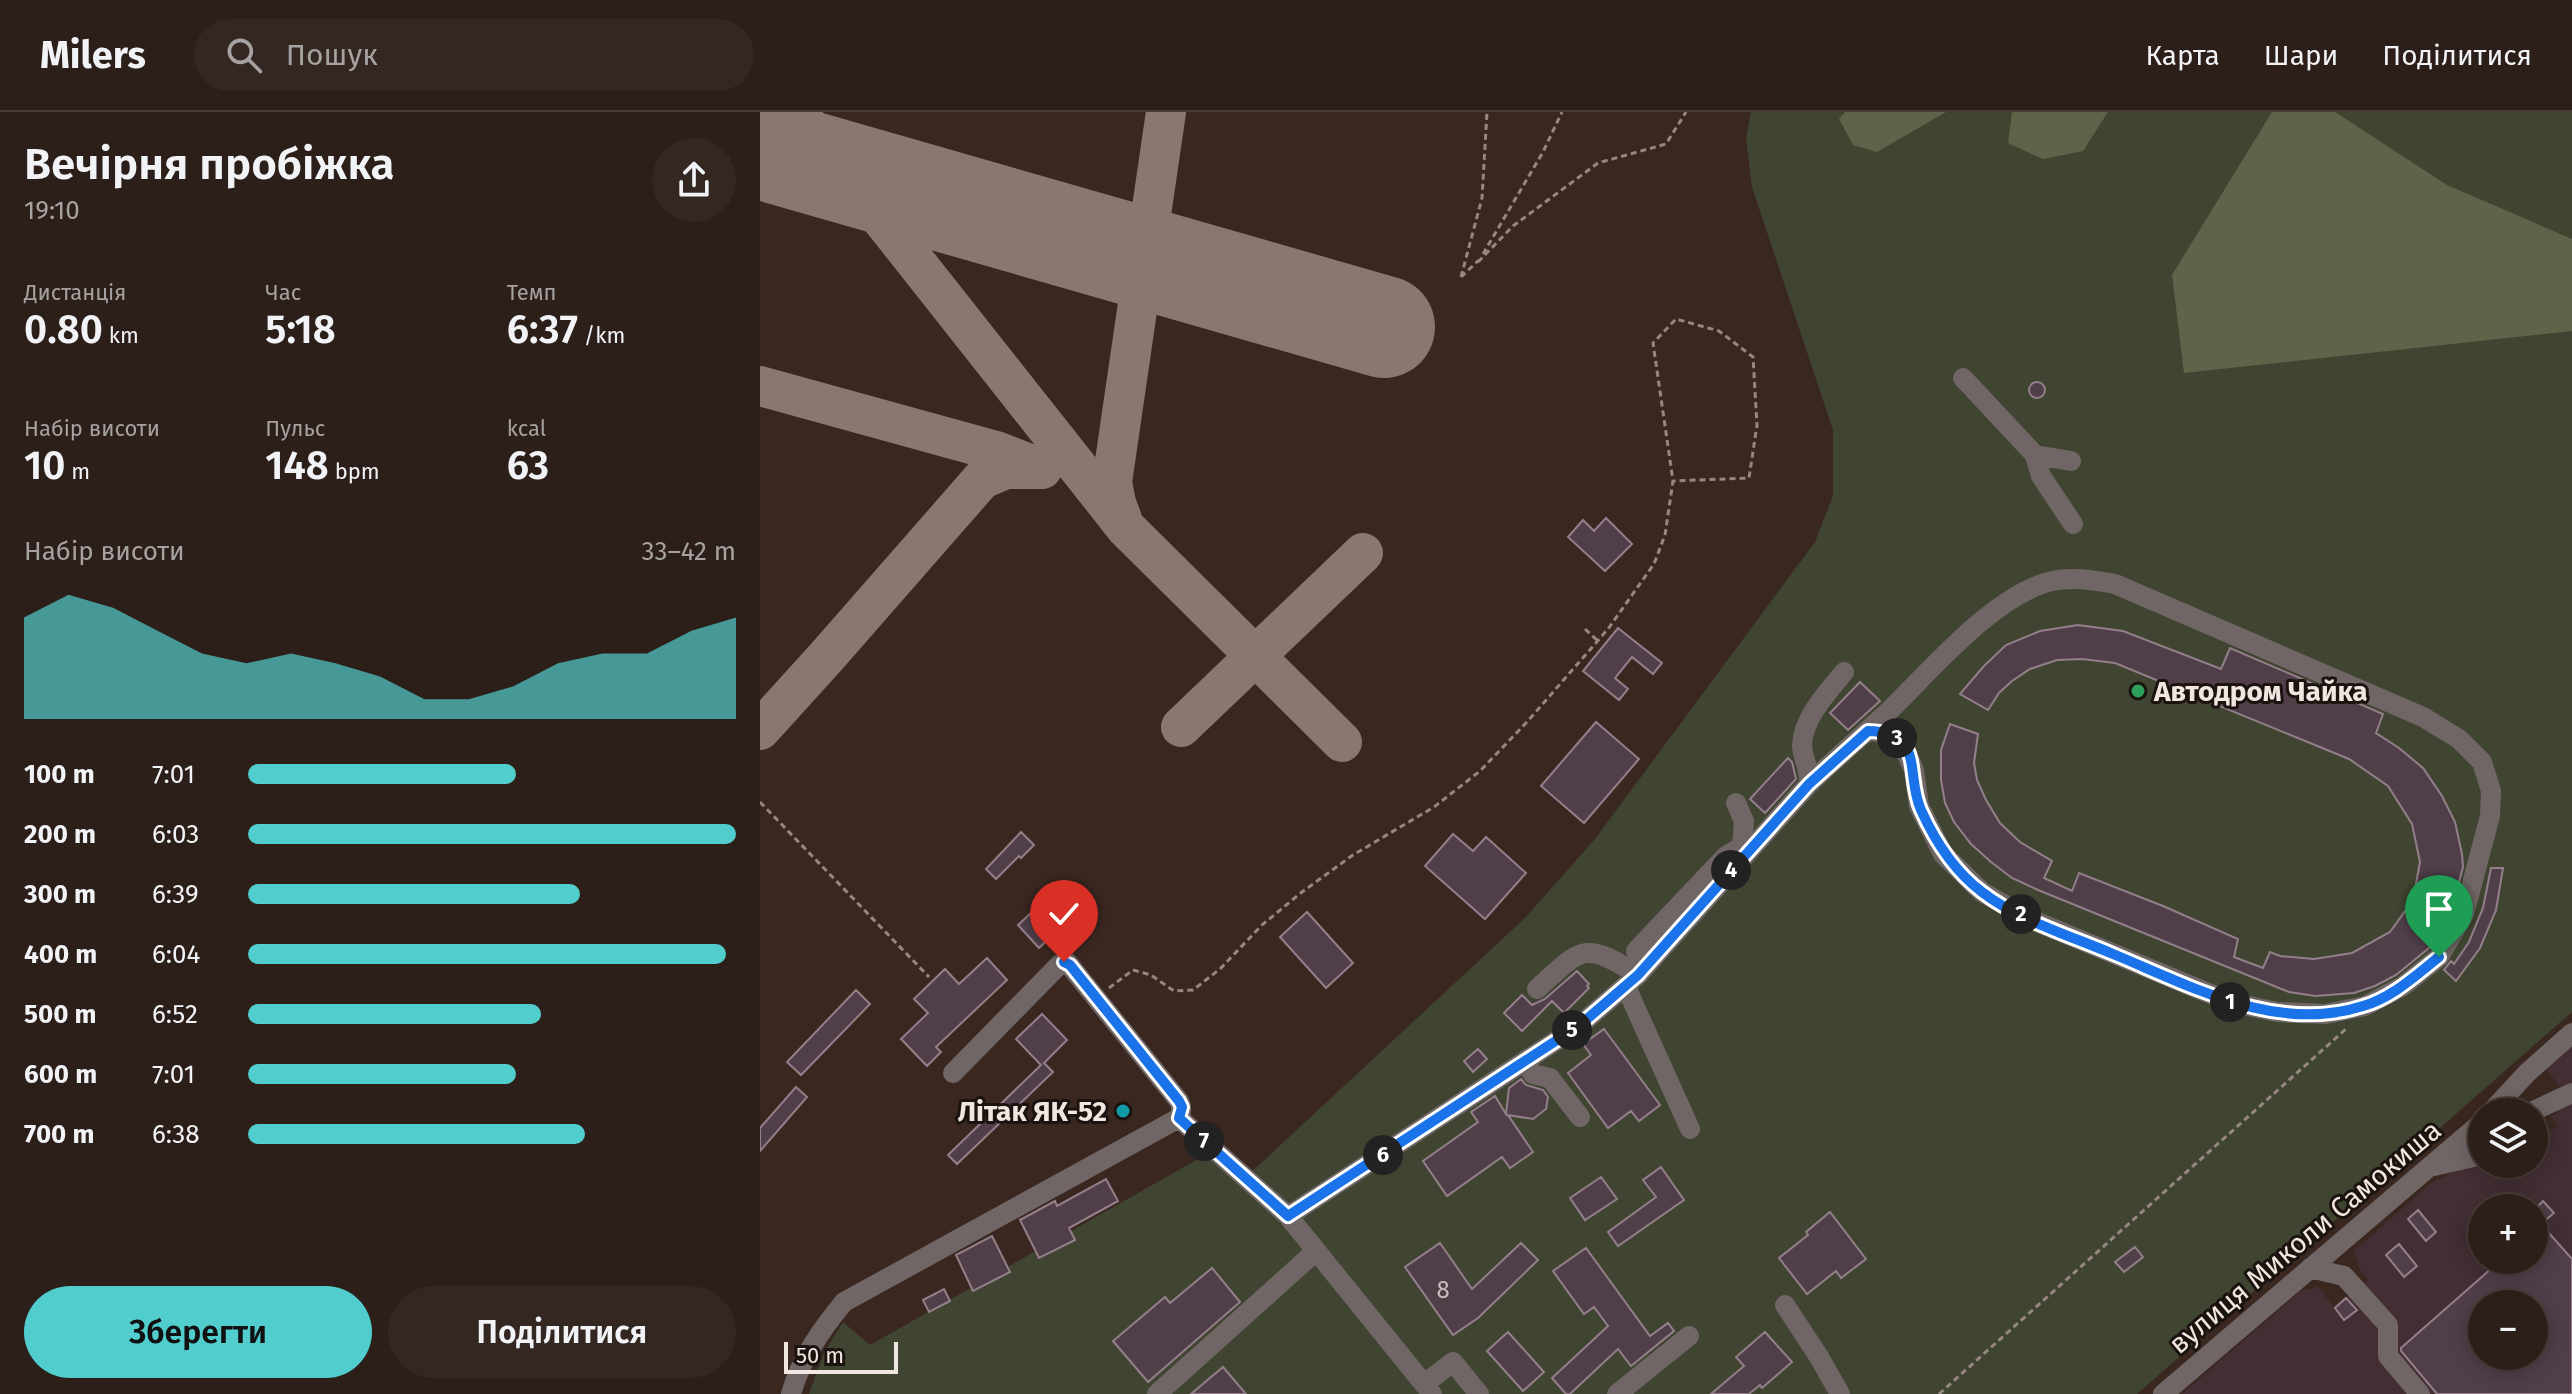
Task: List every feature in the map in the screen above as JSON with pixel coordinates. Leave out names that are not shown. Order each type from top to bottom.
[{"type":"street","points":[[1963,378],[2035,455],[2041,476],[2073,524]]},
{"type":"street","points":[[2035,455],[2071,461]]},
{"type":"street","points":[[1288,1216],[1580,1025],[1632,981],[1746,848],[1809,784],[1981,622],[2020,594],[2049,582],[2081,578],[2115,584],[2423,717],[2459,739],[2482,762],[2491,791],[2490,816],[2464,914],[2439,957],[2403,986],[2365,1006],[2325,1014],[2277,1012],[2230,1002],[2018,912],[1982,892],[1943,854],[1919,806],[1914,770],[1901,741],[1892,733],[1868,731]]},
{"type":"street","points":[[1809,784],[1810,771],[1802,746],[1812,712],[1844,672]]},
{"type":"street","points":[[1736,803],[1744,821],[1746,848]]},
{"type":"street","points":[[1636,951],[1726,856],[1746,848]]},
{"type":"street","points":[[1537,989],[1572,958],[1586,952],[1609,957],[1632,981],[1690,1129]]},
{"type":"street","points":[[791,1394],[817,1334],[844,1302],[1179,1118],[1182,1107],[1067,962],[1060,964],[953,1073]]},
{"type":"street","points":[[2504,1098],[2572,1033]]},
{"type":"street","points":[[1525,1061],[1533,1074],[1550,1078],[1580,1117]]},
{"type":"street","points":[[2548,1104],[2572,1093]]},
{"type":"street","points":[[1179,1118],[1288,1216],[1428,1389],[1453,1362],[1479,1394]]},
{"type":"street","name":"вулиця Миколи Самокиша","points":[[2163,1394],[2468,1134]]},
{"type":"street","points":[[2430,1167],[2468,1158]]},
{"type":"street","points":[[1157,1394],[1315,1252]]},
{"type":"street","points":[[2310,1268],[2344,1276],[2388,1325],[2388,1356],[2420,1394]]},
{"type":"street","points":[[1785,1305],[1840,1394]]},
{"type":"street","points":[[1617,1394],[1689,1336]]},
{"type":"path","points":[[1487,112],[1482,198],[1461,277],[1513,226],[1598,163],[1666,144],[1686,112]]},
{"type":"path","points":[[1478,262],[1543,152],[1562,112]]},
{"type":"path","points":[[1097,998],[1133,970],[1151,975],[1174,991],[1193,990],[1220,969],[1262,925],[1302,892],[1353,855],[1434,807],[1480,771],[1546,702],[1598,641],[1654,564],[1665,535],[1673,481],[1653,343],[1676,319],[1719,331],[1753,357],[1757,425],[1749,478],[1673,481]]},
{"type":"path","points":[[1585,629],[1598,641]]},
{"type":"path","points":[[760,802],[929,977]]},
{"type":"path","points":[[1939,1394],[2342,1035],[2365,1006]]},
{"type":"shaded area","points":[[2572,1045],[2572,1100],[2545,1069]]},
{"type":"shaded area","points":[[2572,1100],[2572,1394],[2182,1394],[2301,1291],[2318,1287],[2335,1308],[2368,1280],[2360,1270],[2354,1251],[2430,1184],[2468,1164],[2468,1178],[2548,1178],[2548,1132],[2558,1126],[2551,1117]]},
{"type":"green space","name":"Автодром Чайка","points":[[1751,112],[2572,112],[2572,1012],[2474,1098],[2468,1098],[2468,1103],[2137,1394],[809,1394],[824,1353],[843,1322],[870,1345],[1207,1154],[1245,1178],[1525,918],[1595,839],[1815,542],[1833,496],[1833,430],[1752,187],[1746,138]]},
{"type":"green space","points":[[1845,112],[1946,112],[1877,152],[1853,145],[1839,119]]},
{"type":"green space","points":[[2012,112],[2108,112],[2083,151],[2043,159],[2008,143]]},
{"type":"green space","points":[[2272,112],[2335,112],[2447,185],[2572,239],[2572,331],[2184,373],[2172,275]]},
{"type":"building","points":[[2034,382],[2040,382],[2045,390],[2043,396],[2034,398],[2029,393],[2029,387]]},
{"type":"building","points":[[1606,518],[1632,544],[1605,571],[1568,537],[1583,520],[1594,531]]},
{"type":"building","points":[[2078,625],[2123,631],[2221,669],[2230,648],[2383,714],[2376,733],[2423,768],[2455,822],[2462,854],[2463,867],[2452,909],[2429,948],[2396,975],[2354,993],[2315,996],[2289,992],[2012,878],[1971,844],[1954,822],[1945,803],[1941,750],[1950,724],[1978,734],[1974,763],[1986,800],[2000,823],[2020,842],[2052,861],[2044,878],[2072,891],[2079,873],[2163,906],[2238,939],[2234,957],[2263,968],[2270,952],[2314,959],[2352,953],[2390,932],[2413,900],[2420,862],[2412,824],[2388,786],[2349,759],[2115,663],[2057,660],[2030,669],[1999,693],[1988,710],[1960,694],[2006,645],[2040,631]]},
{"type":"building","points":[[1618,628],[1662,663],[1653,674],[1632,657],[1615,678],[1628,689],[1619,700],[1583,671]]},
{"type":"building","points":[[1860,682],[1880,701],[1848,730],[1830,713]]},
{"type":"building","points":[[1596,722],[1639,759],[1584,823],[1541,786]]},
{"type":"building","points":[[1788,758],[1796,779],[1765,813],[1750,799]]},
{"type":"building","points":[[1021,832],[1034,845],[996,879],[986,869]]},
{"type":"building","points":[[1453,834],[1473,851],[1486,837],[1526,873],[1485,919],[1425,866]]},
{"type":"building","points":[[2491,868],[2503,868],[2496,910],[2480,948],[2456,981],[2444,970],[2451,961],[2454,964],[2469,942],[2483,908]]},
{"type":"building","points":[[1064,882],[1085,904],[1039,948],[1018,925]]},
{"type":"building","points":[[1307,912],[1353,963],[1326,988],[1280,937]]},
{"type":"building","points":[[987,958],[1007,980],[936,1047],[941,1052],[927,1066],[901,1039],[928,1013],[914,999],[945,969],[959,984]]},
{"type":"building","points":[[1577,971],[1589,988],[1564,1013],[1552,1001],[1522,1031],[1504,1013],[1522,995],[1532,1005],[1545,999]]},
{"type":"building","points":[[856,990],[870,1004],[801,1075],[787,1062]]},
{"type":"building","points":[[1042,1014],[1067,1040],[1044,1063],[1053,1072],[957,1164],[948,1155],[1041,1065],[1016,1039]]},
{"type":"building","points":[[1604,1029],[1660,1105],[1639,1121],[1631,1111],[1608,1128],[1568,1073],[1591,1055],[1583,1044]]},
{"type":"building","points":[[1478,1049],[1487,1059],[1473,1072],[1464,1061]]},
{"type":"building","points":[[1521,1079],[1526,1085],[1543,1090],[1548,1097],[1546,1109],[1533,1119],[1508,1115],[1533,1152],[1510,1168],[1502,1157],[1447,1196],[1423,1161],[1478,1122],[1471,1112],[1495,1096],[1506,1114],[1509,1088]]},
{"type":"building","points":[[796,1087],[807,1097],[760,1151],[760,1128]]},
{"type":"building","points":[[1661,1167],[1684,1200],[1618,1246],[1608,1232],[1656,1197],[1643,1180]]},
{"type":"building","points":[[1601,1177],[1617,1199],[1585,1220],[1570,1198]]},
{"type":"building","points":[[1106,1179],[1118,1201],[1069,1228],[1075,1240],[1039,1258],[1020,1220],[1055,1201],[1057,1206]]},
{"type":"building","points":[[2418,1210],[2436,1232],[2426,1241],[2408,1219]]},
{"type":"building","points":[[1830,1212],[1866,1259],[1841,1278],[1836,1271],[1807,1294],[1779,1258]]},
{"type":"building","points":[[2548,1232],[2572,1259],[2572,1394],[2437,1394],[2401,1348],[2485,1274],[2548,1274]]},
{"type":"building","points":[[992,1236],[1010,1272],[973,1291],[956,1255]]},
{"type":"building","points":[[1440,1243],[1472,1289],[1521,1243],[1538,1260],[1478,1318],[1453,1335],[1405,1267]]},
{"type":"building","points":[[2399,1244],[2417,1266],[2404,1277],[2386,1255]]},
{"type":"building","points":[[2135,1247],[2143,1257],[2124,1272],[2115,1262]]},
{"type":"building","points":[[1586,1248],[1650,1336],[1668,1323],[1674,1331],[1631,1366],[1618,1349],[1570,1394],[1566,1394],[1552,1378],[1608,1326],[1594,1307],[1584,1314],[1553,1271]]},
{"type":"building","points":[[1212,1268],[1240,1302],[1148,1382],[1113,1341],[1165,1297],[1170,1303]]},
{"type":"building","points":[[944,1289],[950,1301],[929,1312],[923,1300]]},
{"type":"building","points":[[2346,1298],[2357,1310],[2344,1320],[2335,1308]]},
{"type":"building","points":[[1508,1332],[1544,1372],[1523,1391],[1487,1351]]},
{"type":"building","points":[[1765,1332],[1792,1362],[1762,1388],[1760,1385],[1749,1394],[1711,1394],[1744,1366],[1736,1357]]},
{"type":"building","points":[[1223,1367],[1246,1394],[1191,1394]]},
{"type":"taxiway","points":[[797,112],[1126,528],[1342,742]]},
{"type":"taxiway","points":[[1122,519],[1112,482],[1166,112]]},
{"type":"taxiway","points":[[760,386],[996,451],[1037,467]]},
{"type":"taxiway","points":[[760,730],[982,479],[1006,469],[1042,469]]},
{"type":"taxiway","points":[[1181,727],[1363,553]]},
{"type":"runway","points":[[760,148],[1384,327]]},
{"type":"place","name":"Автодром Чайка","points":[[2138,691]]},
{"type":"place","name":"Літак ЯК-52","points":[[1123,1111]]},
{"type":"route","points":[[1064,962],[1070,965],[1179,1101],[1182,1107],[1179,1118],[1288,1216],[1580,1025],[1626,987],[1809,784],[1868,731],[1892,733],[1901,741],[1914,770],[1919,806],[1943,854],[1982,892],[2030,919],[2230,1002],[2277,1012],[2325,1014],[2365,1006],[2403,986],[2439,957]]}]
